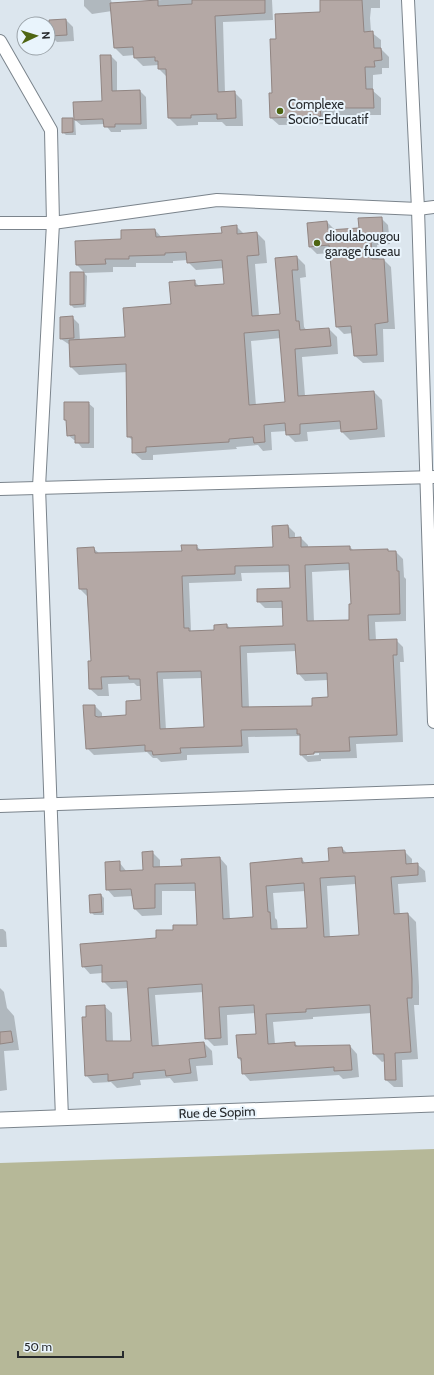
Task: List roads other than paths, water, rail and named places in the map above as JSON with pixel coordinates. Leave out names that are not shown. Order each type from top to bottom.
[{"type":"street","points":[[408,0],[429,477],[434,722]]},
{"type":"street","points":[[0,41],[51,130],[53,223],[39,487],[62,1118]]},
{"type":"street","points":[[0,223],[53,223],[217,200],[418,209],[434,207]]},
{"type":"street","points":[[0,489],[429,477]]},
{"type":"street","points":[[0,806],[434,791]]},
{"type":"street","name":"Rue de Sopim","points":[[0,1120],[434,1104]]},
{"type":"place","name":"Complexe Socio-Educatif","points":[[280,111]]},
{"type":"place","name":"dioulabougou garage fuseau","points":[[317,243]]}]
